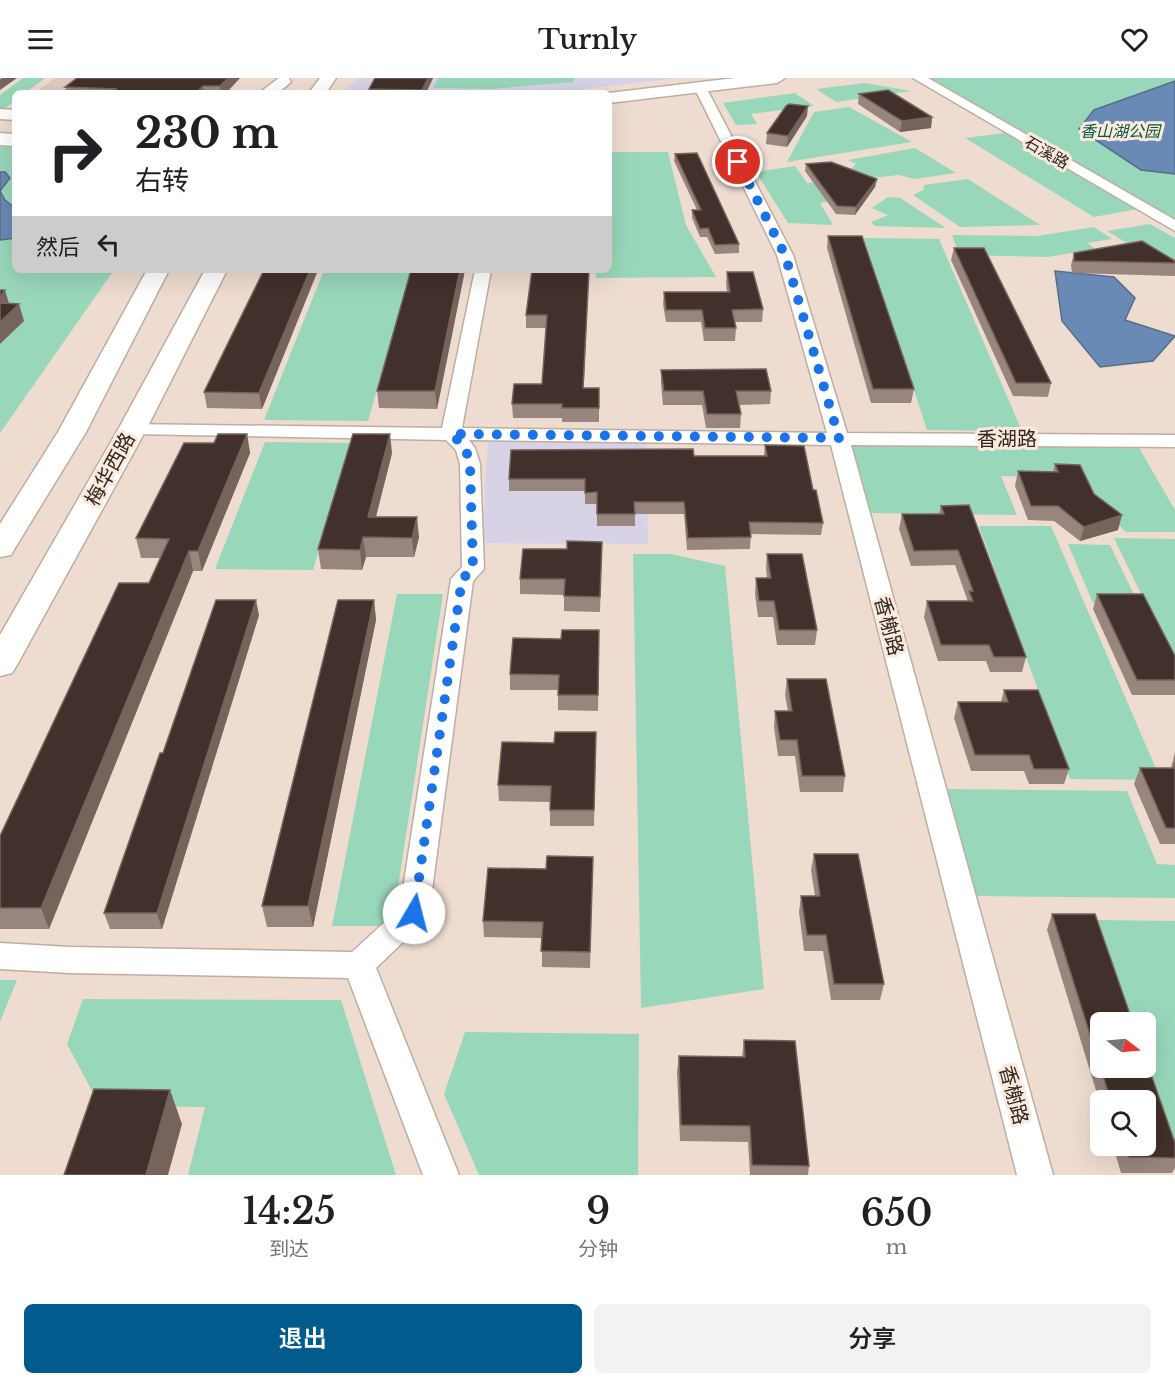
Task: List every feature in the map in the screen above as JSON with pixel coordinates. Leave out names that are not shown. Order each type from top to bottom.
[{"type":"main road","points":[[612,93],[730,79],[777,78]]},
{"type":"main road","points":[[612,103],[702,91],[730,79]]},
{"type":"main road","points":[[0,548],[72,432],[156,273]]},
{"type":"main road","name":"梅华西路","points":[[0,665],[133,428],[214,273]]},
{"type":"street","name":"石溪路","points":[[919,78],[1175,226]]},
{"type":"street","name":"香榭路","points":[[702,91],[785,255],[839,438],[1035,1175]]},
{"type":"street","points":[[0,956],[70,960],[359,965],[414,913],[462,579],[473,569],[470,464],[465,447],[451,434],[482,273]]},
{"type":"street","name":"香湖路","points":[[133,428],[451,434],[1175,441]]},
{"type":"street","points":[[359,965],[441,1175]]},
{"type":"shaded area","points":[[55,78],[120,78],[106,90],[39,90]]},
{"type":"shaded area","points":[[359,78],[680,78],[577,90],[345,90]]},
{"type":"shaded area","points":[[488,438],[647,440],[648,544],[482,543]]},
{"type":"green space","points":[[23,78],[45,78],[29,90],[12,90],[12,103],[5,108],[0,108],[0,95]]},
{"type":"green space","points":[[438,78],[575,78],[573,82],[492,89],[433,88]]},
{"type":"green space","name":"香山湖公园","points":[[919,78],[1175,78],[1175,226]]},
{"type":"green space","points":[[865,83],[911,91],[836,102],[816,89]]},
{"type":"green space","points":[[795,93],[814,106],[751,114],[757,124],[736,125],[723,103]]},
{"type":"green space","points":[[849,107],[912,142],[787,162],[814,112]]},
{"type":"green space","points":[[1005,133],[1138,209],[1094,217],[965,138]]},
{"type":"green space","points":[[0,147],[12,147],[12,273],[112,273],[0,433]]},
{"type":"green space","points":[[915,148],[956,173],[914,179],[899,175],[870,178],[850,170],[856,164],[848,160]]},
{"type":"green space","points":[[612,152],[668,152],[686,225],[716,277],[596,278],[596,273],[612,273]]},
{"type":"green space","points":[[795,166],[807,183],[830,182],[838,201],[820,203],[833,225],[788,223],[756,172]]},
{"type":"green space","points":[[968,179],[1040,225],[960,227],[913,195],[923,190],[924,185]]},
{"type":"green space","points":[[888,197],[900,198],[946,228],[875,226],[871,222],[888,215],[872,208]]},
{"type":"green space","points":[[1150,224],[1175,238],[1175,272],[1107,231]]},
{"type":"green space","points":[[1094,227],[1112,239],[1087,243],[1095,249],[1048,257],[959,255],[952,235],[1037,236]]},
{"type":"green space","points":[[864,238],[939,239],[1022,431],[927,430]]},
{"type":"green space","points":[[323,273],[410,273],[368,421],[264,420]]},
{"type":"green space","points":[[265,442],[352,443],[313,570],[215,569]]},
{"type":"green space","points":[[852,444],[1138,446],[1175,510],[1175,532],[1126,532],[1095,504],[1085,477],[1001,476],[1017,515],[871,513]]},
{"type":"green space","points":[[979,526],[1051,526],[1161,780],[1070,779]]},
{"type":"green space","points":[[1114,538],[1175,539],[1175,664]]},
{"type":"green space","points":[[1068,544],[1110,545],[1138,603],[1093,603]]},
{"type":"green space","points":[[633,554],[671,554],[725,566],[764,989],[641,1008]]},
{"type":"green space","points":[[397,594],[443,594],[392,926],[332,926]]},
{"type":"green space","points":[[947,789],[1127,791],[1157,864],[1175,865],[1175,898],[975,896]]},
{"type":"green space","points":[[1097,920],[1175,921],[1175,1150],[1151,1078],[1156,1078],[1156,1012],[1128,1012]]},
{"type":"green space","points":[[0,980],[17,980],[0,1022]]},
{"type":"green space","points":[[83,999],[341,1000],[396,1175],[188,1175],[205,1107],[100,1106],[67,1044]]},
{"type":"green space","points":[[465,1032],[639,1034],[638,1175],[479,1175],[444,1094]]},
{"type":"water","points":[[1175,81],[1175,174],[1141,170],[1079,129],[1094,110]]},
{"type":"water","points":[[0,172],[5,172],[10,178],[0,191]]},
{"type":"water","points":[[0,191],[5,200],[12,206],[12,238],[0,240]]},
{"type":"water","points":[[1055,271],[1114,277],[1135,298],[1125,320],[1175,336],[1153,361],[1100,367],[1062,321]]},
{"type":"building","points":[[77,78],[228,78],[220,86],[203,86],[199,90],[115,90],[65,87]]},
{"type":"building","points":[[375,78],[428,78],[422,90],[369,89]]},
{"type":"building","points":[[888,90],[932,117],[902,121],[859,94]]},
{"type":"building","points":[[789,104],[808,106],[788,136],[767,133],[786,106]]},
{"type":"building","points":[[697,153],[739,244],[715,245],[708,228],[700,229],[692,210],[701,210],[675,154]]},
{"type":"building","points":[[831,162],[877,179],[856,207],[837,206],[806,164]]},
{"type":"building","points":[[828,236],[862,236],[914,389],[873,389]]},
{"type":"building","points":[[1142,241],[1175,263],[1074,261],[1074,253]]},
{"type":"building","points":[[954,248],[984,248],[1051,383],[1016,383]]},
{"type":"building","points":[[727,272],[753,272],[763,309],[732,310],[736,328],[705,328],[702,310],[666,310],[664,292],[730,292]]},
{"type":"building","points":[[263,273],[309,273],[259,393],[204,392]]},
{"type":"building","points":[[410,273],[459,273],[435,391],[377,391]]},
{"type":"building","points":[[532,273],[589,273],[583,388],[599,388],[599,408],[562,408],[562,404],[512,404],[514,384],[542,384],[547,315],[526,315]]},
{"type":"building","points":[[0,303],[19,304],[0,322]]},
{"type":"building","points":[[766,369],[771,391],[736,391],[741,414],[707,414],[703,391],[664,391],[661,370]]},
{"type":"building","points":[[218,434],[247,434],[198,551],[189,551],[41,908],[0,908],[0,836],[119,583],[149,583],[169,539],[136,538],[184,443],[214,443]]},
{"type":"building","points":[[353,434],[390,434],[368,517],[417,517],[412,538],[363,537],[360,550],[318,549]]},
{"type":"building","points":[[765,445],[804,446],[813,490],[816,490],[823,523],[749,522],[751,537],[688,538],[684,502],[634,502],[635,514],[597,514],[597,492],[585,493],[585,479],[509,479],[511,450],[693,449],[694,456],[767,456]]},
{"type":"building","points":[[1055,464],[1080,465],[1094,494],[1122,515],[1084,527],[1058,506],[1031,506],[1018,471],[1058,472]]},
{"type":"building","points":[[969,505],[1026,657],[994,657],[989,645],[941,645],[927,601],[973,601],[969,591],[973,591],[958,550],[914,551],[902,514],[944,514],[941,506]]},
{"type":"building","points":[[567,541],[602,542],[600,597],[564,596],[565,579],[520,579],[523,549],[567,549]]},
{"type":"building","points":[[767,554],[802,554],[817,630],[779,630],[774,601],[759,601],[756,578],[771,578]]},
{"type":"building","points":[[1097,594],[1143,594],[1175,656],[1175,680],[1137,680]]},
{"type":"building","points":[[216,600],[256,600],[157,913],[104,913],[160,753],[163,753]]},
{"type":"building","points":[[338,600],[374,600],[308,906],[262,906]]},
{"type":"building","points":[[562,630],[599,630],[598,695],[558,695],[559,675],[510,674],[513,638],[561,639]]},
{"type":"building","points":[[787,679],[826,679],[845,776],[802,776],[797,740],[780,740],[775,711],[792,711]]},
{"type":"building","points":[[1004,690],[1038,690],[1069,769],[1034,769],[1029,755],[975,755],[958,702],[1008,702]]},
{"type":"building","points":[[555,732],[596,732],[594,810],[550,810],[551,786],[498,785],[502,742],[554,743]]},
{"type":"building","points":[[1175,762],[1175,828],[1166,828],[1140,768],[1174,768]]},
{"type":"building","points":[[814,854],[858,854],[884,984],[834,984],[826,935],[807,935],[801,896],[820,896]]},
{"type":"building","points":[[547,856],[593,857],[590,952],[541,951],[543,922],[483,921],[488,868],[546,869]]},
{"type":"building","points":[[1052,914],[1095,914],[1129,1012],[1090,1012],[1090,1034]]},
{"type":"building","points":[[744,1040],[795,1041],[809,1166],[752,1165],[750,1126],[681,1125],[679,1056],[745,1057]]},
{"type":"building","points":[[1104,1078],[1152,1078],[1175,1143],[1175,1158],[1129,1156],[1156,1156],[1156,1090],[1108,1090]]},
{"type":"building","points":[[94,1089],[170,1090],[146,1175],[64,1175]]},
{"type":"route","points":[[414,913],[462,579],[473,569],[469,455],[460,440],[451,434],[839,438],[785,255],[738,162]]}]
